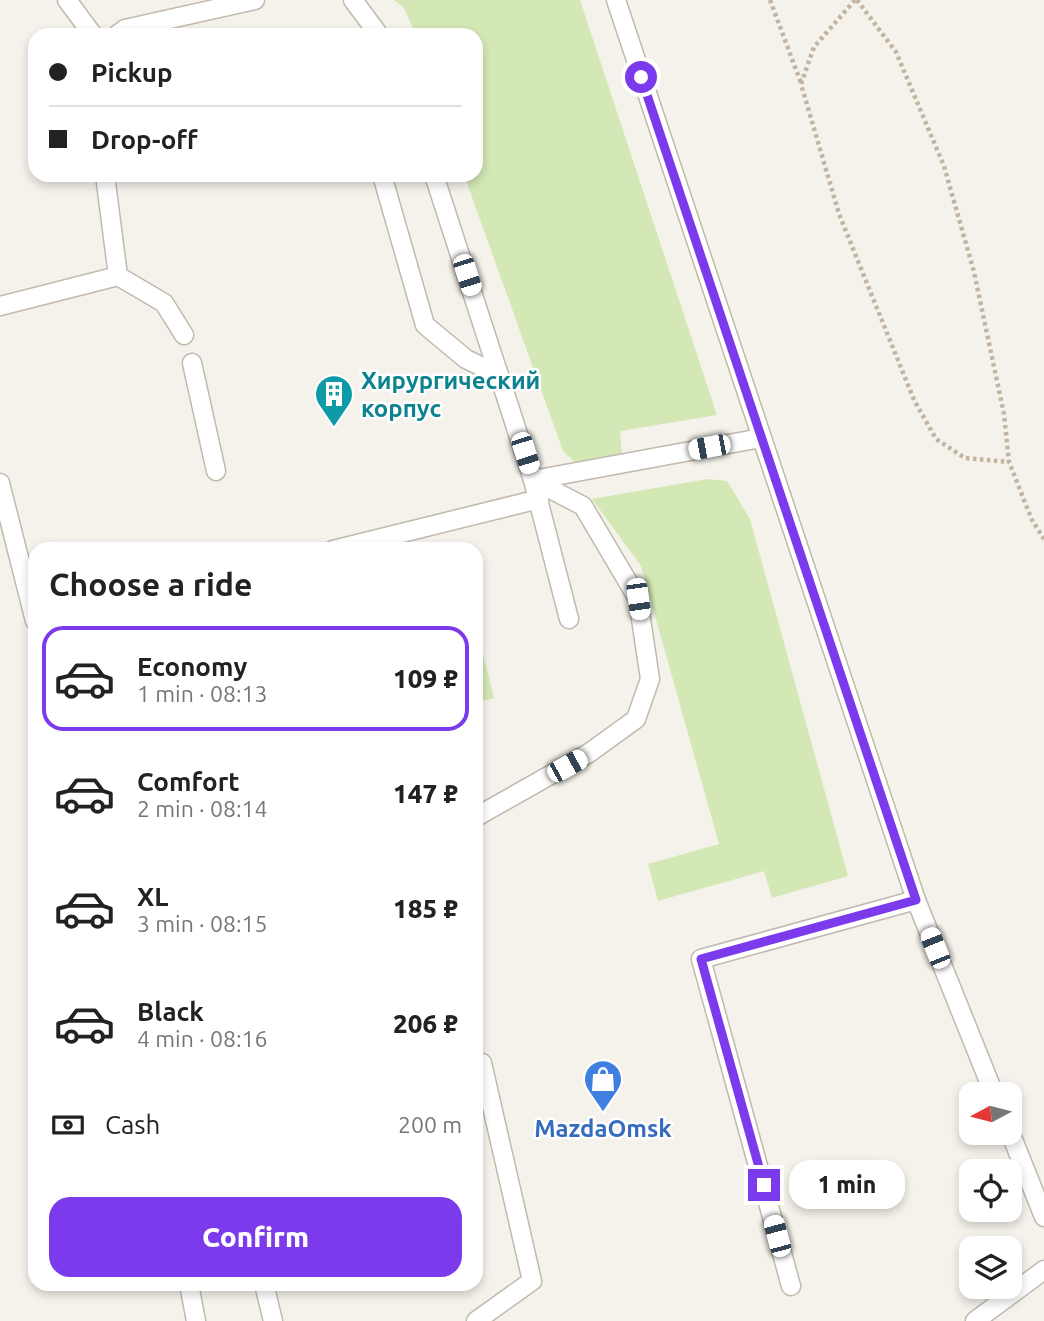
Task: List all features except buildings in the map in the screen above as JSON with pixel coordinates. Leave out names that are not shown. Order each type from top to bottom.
[{"type":"lane","points":[[67,0],[88,28]]},
{"type":"lane","points":[[129,28],[255,0]]},
{"type":"lane","points":[[353,0],[374,28]]},
{"type":"lane","points":[[616,0],[916,900],[989,1082]]},
{"type":"lane","points":[[106,182],[118,276]]},
{"type":"lane","points":[[384,182],[425,326],[466,359],[499,375]]},
{"type":"lane","points":[[436,182],[533,480],[569,619]]},
{"type":"lane","points":[[0,306],[118,276],[164,303],[184,335]]},
{"type":"lane","points":[[192,363],[216,471]]},
{"type":"lane","points":[[533,480],[761,438]]},
{"type":"lane","points":[[483,813],[589,753],[636,719],[650,679],[638,599],[583,506],[533,480]]},
{"type":"lane","points":[[0,483],[28,593]]},
{"type":"lane","points":[[365,542],[538,499]]},
{"type":"lane","points":[[791,1286],[701,959],[916,900]]},
{"type":"lane","points":[[476,1321],[532,1281],[483,1067]]},
{"type":"lane","points":[[1015,1145],[1044,1217]]},
{"type":"lane","points":[[975,1321],[1044,1269]]},
{"type":"lane","points":[[190,1291],[196,1321]]},
{"type":"lane","points":[[266,1291],[273,1321]]},
{"type":"path","points":[[770,0],[801,84],[839,214],[914,400],[936,439],[965,458],[1009,462]]},
{"type":"path","points":[[801,84],[814,47],[856,0],[896,52],[944,166],[974,272],[1003,414],[1009,462],[1032,520],[1044,538]]},
{"type":"green space","points":[[394,0],[580,0],[717,415],[620,431],[622,457],[577,464],[563,451],[467,182],[483,182],[483,28],[413,28],[404,8]]},
{"type":"green space","points":[[707,479],[727,481],[750,519],[848,876],[772,898],[764,871],[658,901],[648,864],[719,844],[641,566],[592,499]]},
{"type":"green space","points":[[483,654],[494,698],[483,701]]},
{"type":"place","name":"Хирургический корпус","points":[[334,428]]},
{"type":"place","name":"MazdaOmsk","points":[[603,1113]]},
{"type":"route","points":[[641,77],[916,900],[701,959],[764,1185]]}]
